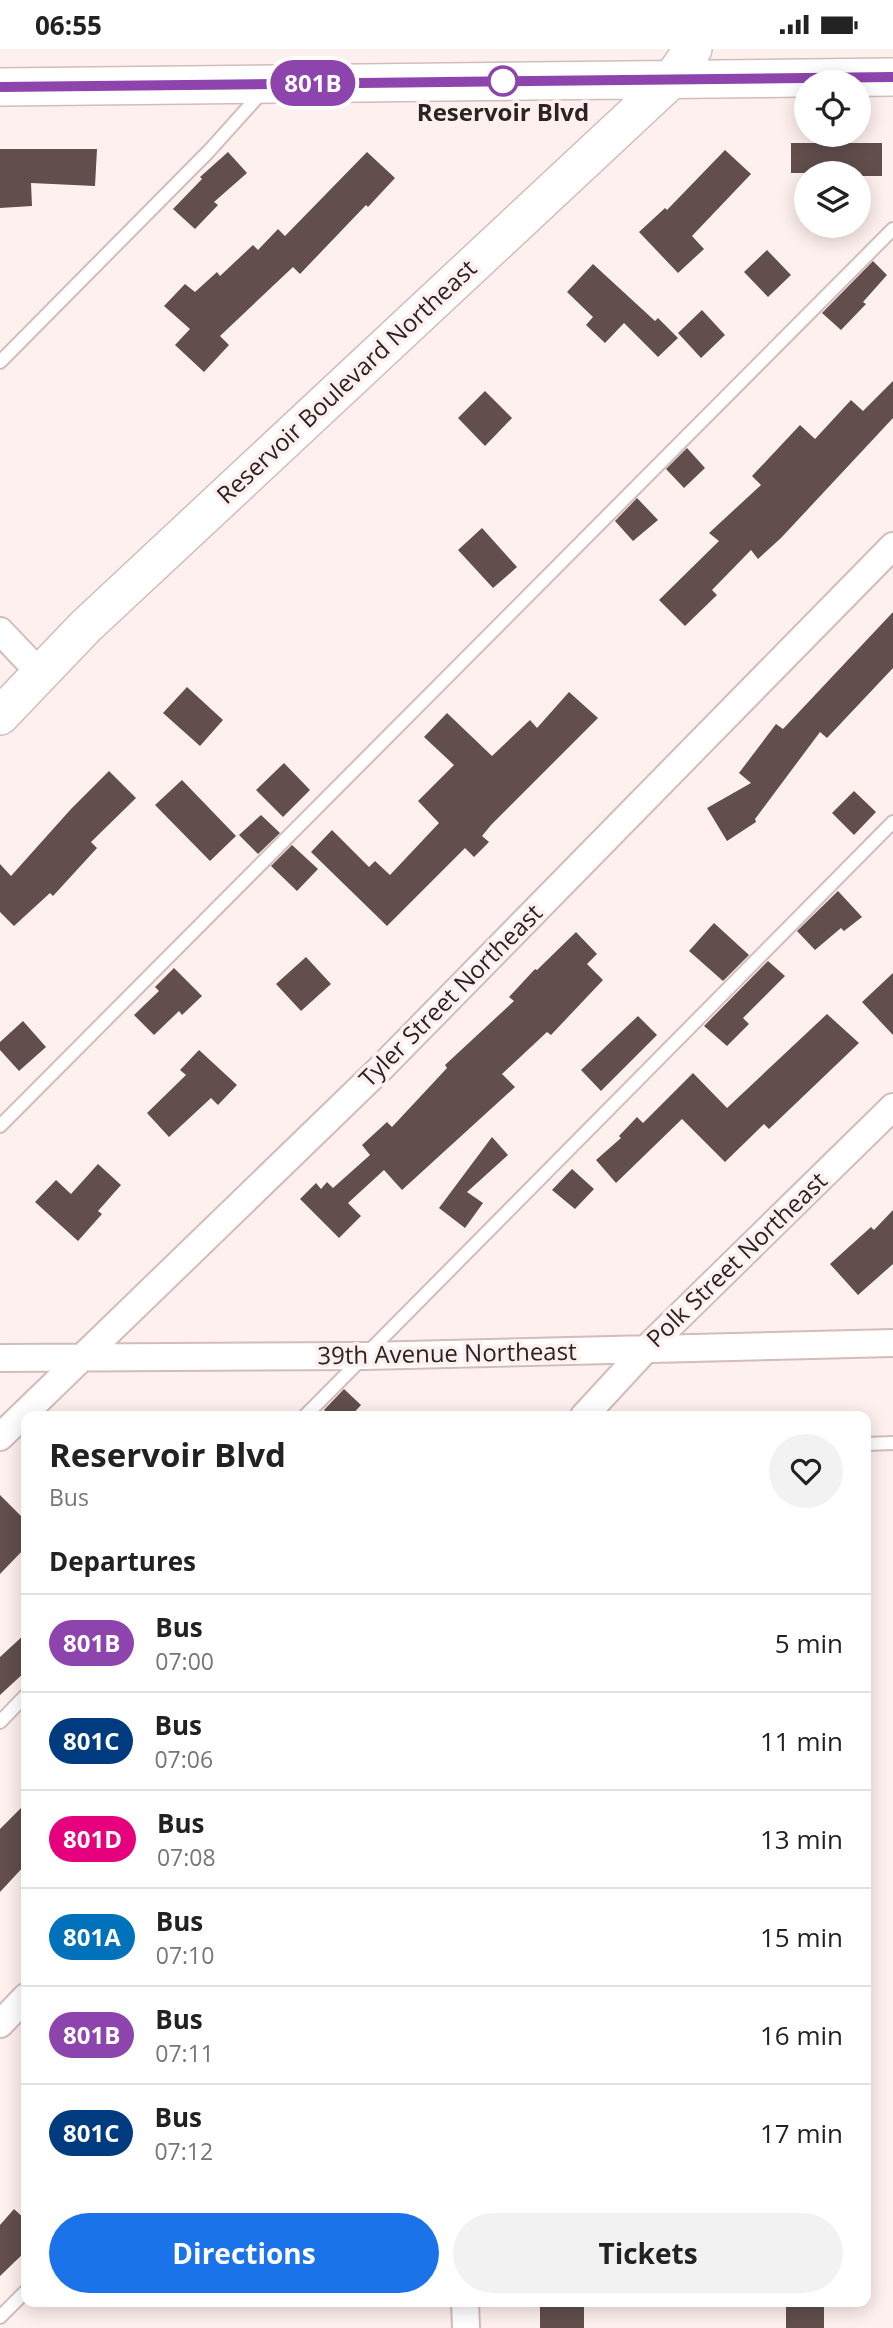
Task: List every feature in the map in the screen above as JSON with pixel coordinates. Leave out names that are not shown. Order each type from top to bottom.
[{"type":"street","name":"Reservoir Boulevard Northeast","points":[[0,716],[85,627],[672,79],[693,49]]},
{"type":"street","points":[[0,86],[893,76]]},
{"type":"street","name":"Tyler Street Northeast","points":[[27,1411],[381,1068],[893,546]]},
{"type":"street","points":[[0,631],[40,673]]},
{"type":"street","name":"Polk Street Northeast","points":[[589,1411],[645,1349],[893,1107]]},
{"type":"street","name":"39th Avenue Northeast","points":[[0,1358],[365,1356],[893,1343]]},
{"type":"street","name":"Tyler Street Northeast","points":[[0,1437],[21,1417]]},
{"type":"street","points":[[0,2024],[21,2002]]},
{"type":"street","points":[[465,2307],[466,2328]]},
{"type":"lane","points":[[0,362],[209,151],[271,83]]},
{"type":"lane","points":[[0,1126],[893,229]]},
{"type":"lane","points":[[310,1411],[893,823]]},
{"type":"lane","points":[[871,1444],[893,1443]]},
{"type":"lane","points":[[0,1721],[21,1700]]},
{"type":"lane","points":[[0,2317],[21,2296]]},
{"type":"building","points":[[791,143],[794,143],[794,147],[871,147],[871,143],[882,143],[882,176],[871,176],[871,161],[794,161],[794,173],[791,173]]},
{"type":"building","points":[[0,149],[97,149],[95,186],[31,183],[32,206],[0,208]]},
{"type":"building","points":[[725,150],[751,174],[692,236],[704,249],[678,273],[639,232],[665,208],[667,210]]},
{"type":"building","points":[[228,152],[247,173],[214,202],[218,205],[195,229],[173,209],[202,179],[200,177]]},
{"type":"building","points":[[367,152],[395,178],[300,274],[293,267],[220,336],[229,345],[204,372],[175,345],[190,329],[164,306],[185,284],[195,292],[217,272],[220,276],[253,245],[258,250],[278,229],[285,236]]},
{"type":"building","points":[[767,250],[791,275],[768,297],[744,272]]},
{"type":"building","points":[[873,261],[887,275],[863,302],[866,304],[841,330],[822,313]]},
{"type":"building","points":[[593,264],[655,321],[658,318],[678,338],[658,357],[624,323],[605,343],[586,325],[593,317],[567,292]]},
{"type":"building","points":[[702,310],[725,335],[701,358],[678,333]]},
{"type":"building","points":[[893,381],[893,418],[781,538],[758,559],[751,550],[712,590],[717,595],[685,626],[659,600],[719,541],[709,533],[761,485],[752,476],[800,425],[815,439],[851,400],[863,411]]},
{"type":"building","points":[[485,391],[512,418],[485,446],[458,418]]},
{"type":"building","points":[[687,448],[705,468],[684,488],[666,469]]},
{"type":"building","points":[[637,498],[658,520],[633,541],[615,521]]},
{"type":"building","points":[[482,528],[517,567],[493,588],[458,550]]},
{"type":"building","points":[[893,612],[893,668],[827,738],[820,732],[755,819],[756,822],[727,841],[707,808],[751,783],[739,773],[776,724],[783,729]]},
{"type":"building","points":[[187,687],[223,720],[200,746],[163,713]]},
{"type":"building","points":[[569,692],[598,718],[491,825],[482,836],[489,842],[474,857],[465,848],[387,926],[311,852],[332,830],[369,867],[375,861],[390,875],[439,823],[418,801],[454,765],[424,737],[447,713],[492,756],[530,720],[537,728]]},
{"type":"building","points":[[284,763],[310,790],[283,817],[256,790]]},
{"type":"building","points":[[109,771],[136,798],[91,842],[97,848],[53,896],[50,893],[14,926],[0,912],[0,864],[11,876]]},
{"type":"building","points":[[182,780],[236,836],[210,861],[155,805]]},
{"type":"building","points":[[854,791],[876,812],[854,835],[832,813]]},
{"type":"building","points":[[261,815],[280,833],[258,854],[239,835]]},
{"type":"building","points":[[292,845],[318,869],[297,891],[271,866]]},
{"type":"building","points":[[838,891],[862,917],[844,931],[841,928],[815,950],[797,931]]},
{"type":"building","points":[[714,923],[749,955],[723,981],[689,951]]},
{"type":"building","points":[[576,932],[597,954],[587,964],[603,980],[551,1035],[547,1032],[502,1074],[515,1087],[402,1190],[384,1170],[348,1203],[361,1216],[339,1238],[300,1199],[316,1183],[321,1189],[327,1182],[333,1188],[370,1155],[362,1145],[387,1122],[392,1127],[447,1068],[445,1065],[514,1001],[509,997],[535,969]]},
{"type":"building","points":[[306,957],[331,984],[301,1011],[276,984]]},
{"type":"building","points":[[768,961],[785,976],[743,1018],[749,1024],[727,1046],[704,1026]]},
{"type":"building","points":[[174,968],[202,996],[182,1015],[179,1011],[154,1035],[134,1015],[159,991],[155,987]]},
{"type":"building","points":[[893,973],[893,1035],[862,1002]]},
{"type":"building","points":[[827,1014],[859,1043],[769,1129],[764,1124],[725,1162],[682,1119],[616,1183],[596,1160],[621,1138],[619,1136],[637,1117],[643,1123],[693,1073],[727,1108]]},
{"type":"building","points":[[638,1016],[657,1035],[601,1091],[581,1070]]},
{"type":"building","points":[[23,1021],[46,1047],[19,1071],[0,1050],[0,1042]]},
{"type":"building","points":[[199,1050],[237,1085],[218,1105],[211,1098],[169,1137],[147,1113],[186,1075],[180,1070]]},
{"type":"building","points":[[492,1137],[508,1155],[467,1192],[483,1203],[465,1228],[439,1208]]},
{"type":"building","points":[[98,1164],[121,1185],[98,1211],[102,1214],[78,1241],[35,1202],[56,1180],[71,1194]]},
{"type":"building","points":[[572,1169],[594,1189],[575,1209],[552,1190]]},
{"type":"building","points":[[893,1210],[893,1264],[858,1295],[830,1264],[871,1227],[874,1230]]},
{"type":"building","points":[[344,1389],[361,1405],[356,1411],[324,1410]]},
{"type":"building","points":[[0,1495],[21,1516],[21,1552],[0,1574]]},
{"type":"building","points":[[21,1638],[21,1676],[0,1695],[0,1657]]},
{"type":"building","points":[[21,1808],[21,1869],[0,1892],[0,1829]]},
{"type":"building","points":[[14,2209],[21,2215],[21,2256],[0,2276],[0,2225]]},
{"type":"building","points":[[540,2307],[584,2307],[584,2328],[540,2328]]},
{"type":"building","points":[[786,2307],[824,2307],[824,2328],[786,2328]]},
{"type":"bus line","name":"801B","points":[[0,87],[893,77]]},
{"type":"place","name":"Reservoir Blvd","points":[[503,81]]}]
